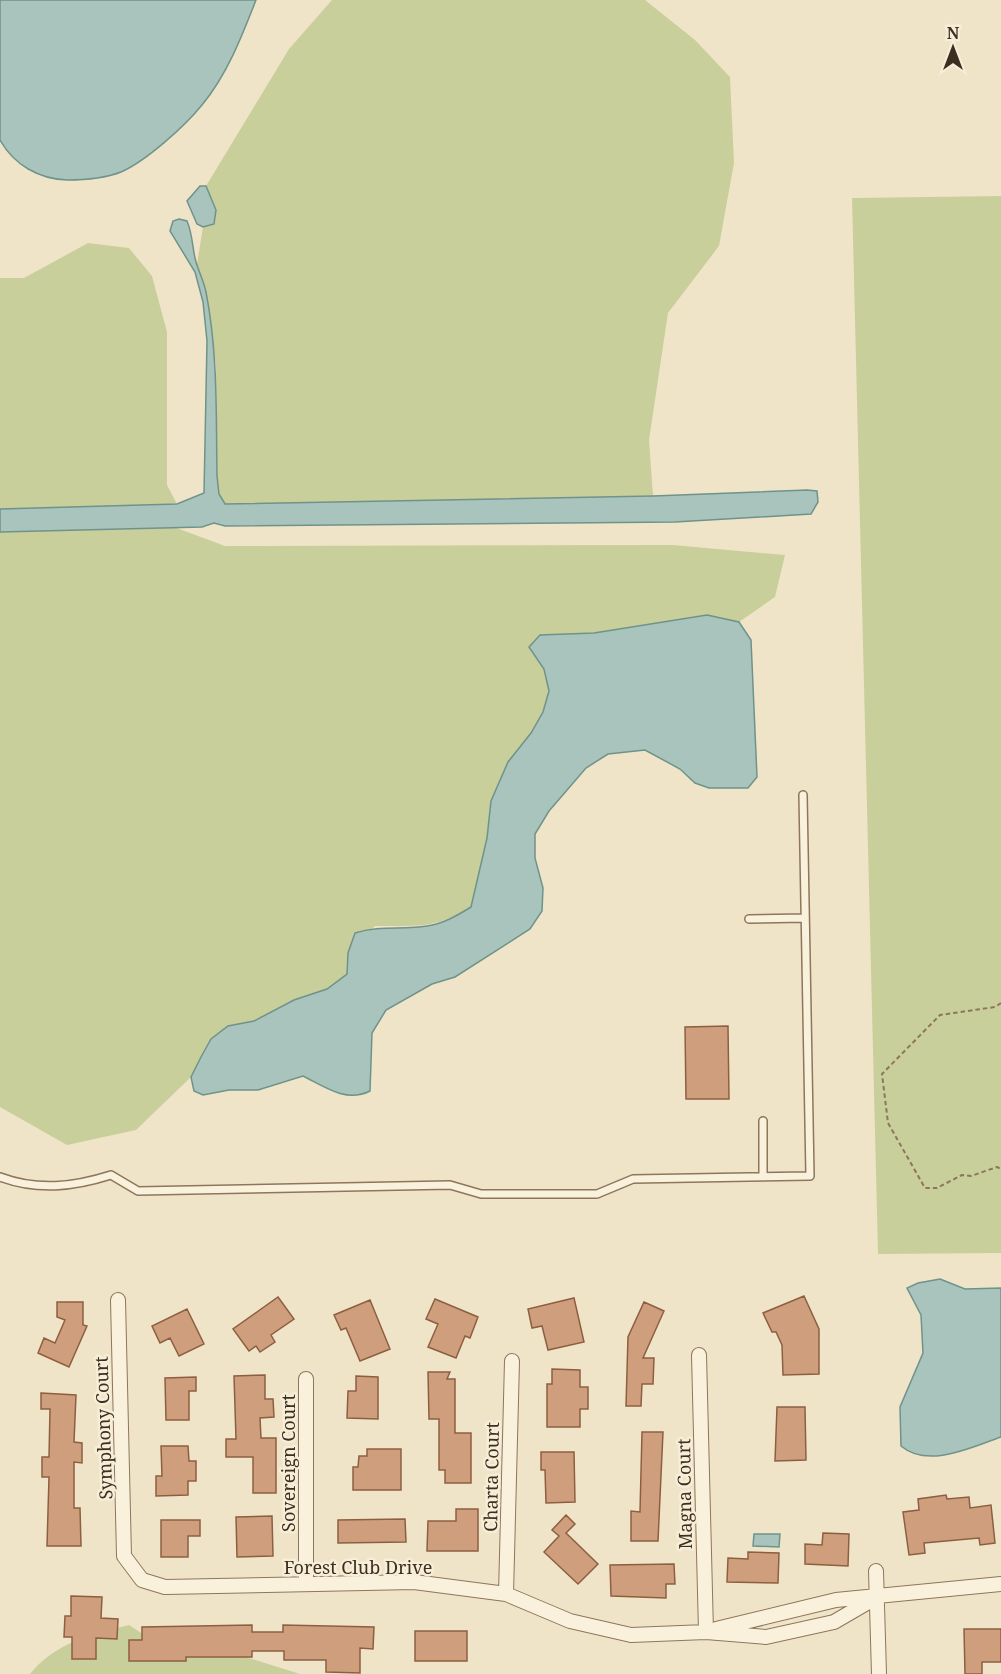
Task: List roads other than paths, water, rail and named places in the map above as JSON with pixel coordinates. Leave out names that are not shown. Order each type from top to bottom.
[{"type":"street","name":"Symphony Court","points":[[118,1300],[124,1556]]},
{"type":"street","name":"Magna Court","points":[[699,1355],[706,1632]]},
{"type":"street","name":"Charta Court","points":[[506,1594],[512,1361]]},
{"type":"street","name":"Sovereign Court","points":[[306,1379],[306,1584]]},
{"type":"street","name":"Forest Club Drive","points":[[124,1556],[142,1580],[165,1587],[414,1582],[506,1594],[570,1621],[631,1635],[706,1632],[766,1637],[834,1623],[877,1597]]},
{"type":"street","points":[[876,1571],[879,1674]]},
{"type":"street","name":"Forest Club Drive","points":[[706,1632],[836,1600],[1001,1584]]},
{"type":"lane","points":[[0,1177],[13,1182],[45,1186],[77,1186],[111,1175],[138,1191],[450,1185],[481,1194],[597,1194],[633,1179],[810,1176],[802,795]]},
{"type":"lane","points":[[750,919],[805,918]]},
{"type":"lane","points":[[763,1121],[763,1177]]},
{"type":"water","points":[[0,0],[256,0],[219,81],[202,105],[175,133],[142,160],[121,172],[94,179],[67,180],[47,177],[28,169],[12,157],[0,140]]},
{"type":"water","points":[[200,186],[206,186],[216,210],[214,224],[203,227],[197,224],[187,201]]},
{"type":"water","points":[[179,219],[187,221],[189,226],[210,315],[216,384],[217,476],[219,494],[225,504],[653,496],[807,490],[817,491],[818,502],[811,514],[675,522],[225,526],[214,523],[202,527],[0,532],[0,509],[177,504],[204,493],[207,341],[203,302],[195,272],[170,231],[173,221]]},
{"type":"water","points":[[707,615],[739,622],[751,640],[757,777],[748,788],[709,788],[695,783],[680,769],[645,750],[608,754],[586,768],[549,811],[535,834],[535,858],[543,888],[542,911],[530,929],[455,977],[432,984],[386,1010],[372,1033],[370,1091],[361,1094],[344,1094],[328,1089],[303,1076],[258,1090],[229,1090],[203,1095],[194,1091],[191,1077],[211,1039],[228,1026],[254,1021],[294,1000],[327,989],[347,974],[348,953],[355,933],[373,929],[433,925],[450,919],[471,907],[487,838],[491,801],[508,762],[531,733],[543,712],[549,691],[544,669],[529,647],[540,635],[594,633]]},
{"type":"water","points":[[940,1279],[965,1289],[1001,1288],[1001,1437],[950,1454],[924,1456],[912,1453],[901,1446],[900,1407],[923,1353],[921,1315],[907,1288],[918,1283]]},
{"type":"water","points":[[754,1534],[780,1534],[779,1547],[753,1546]]}]
